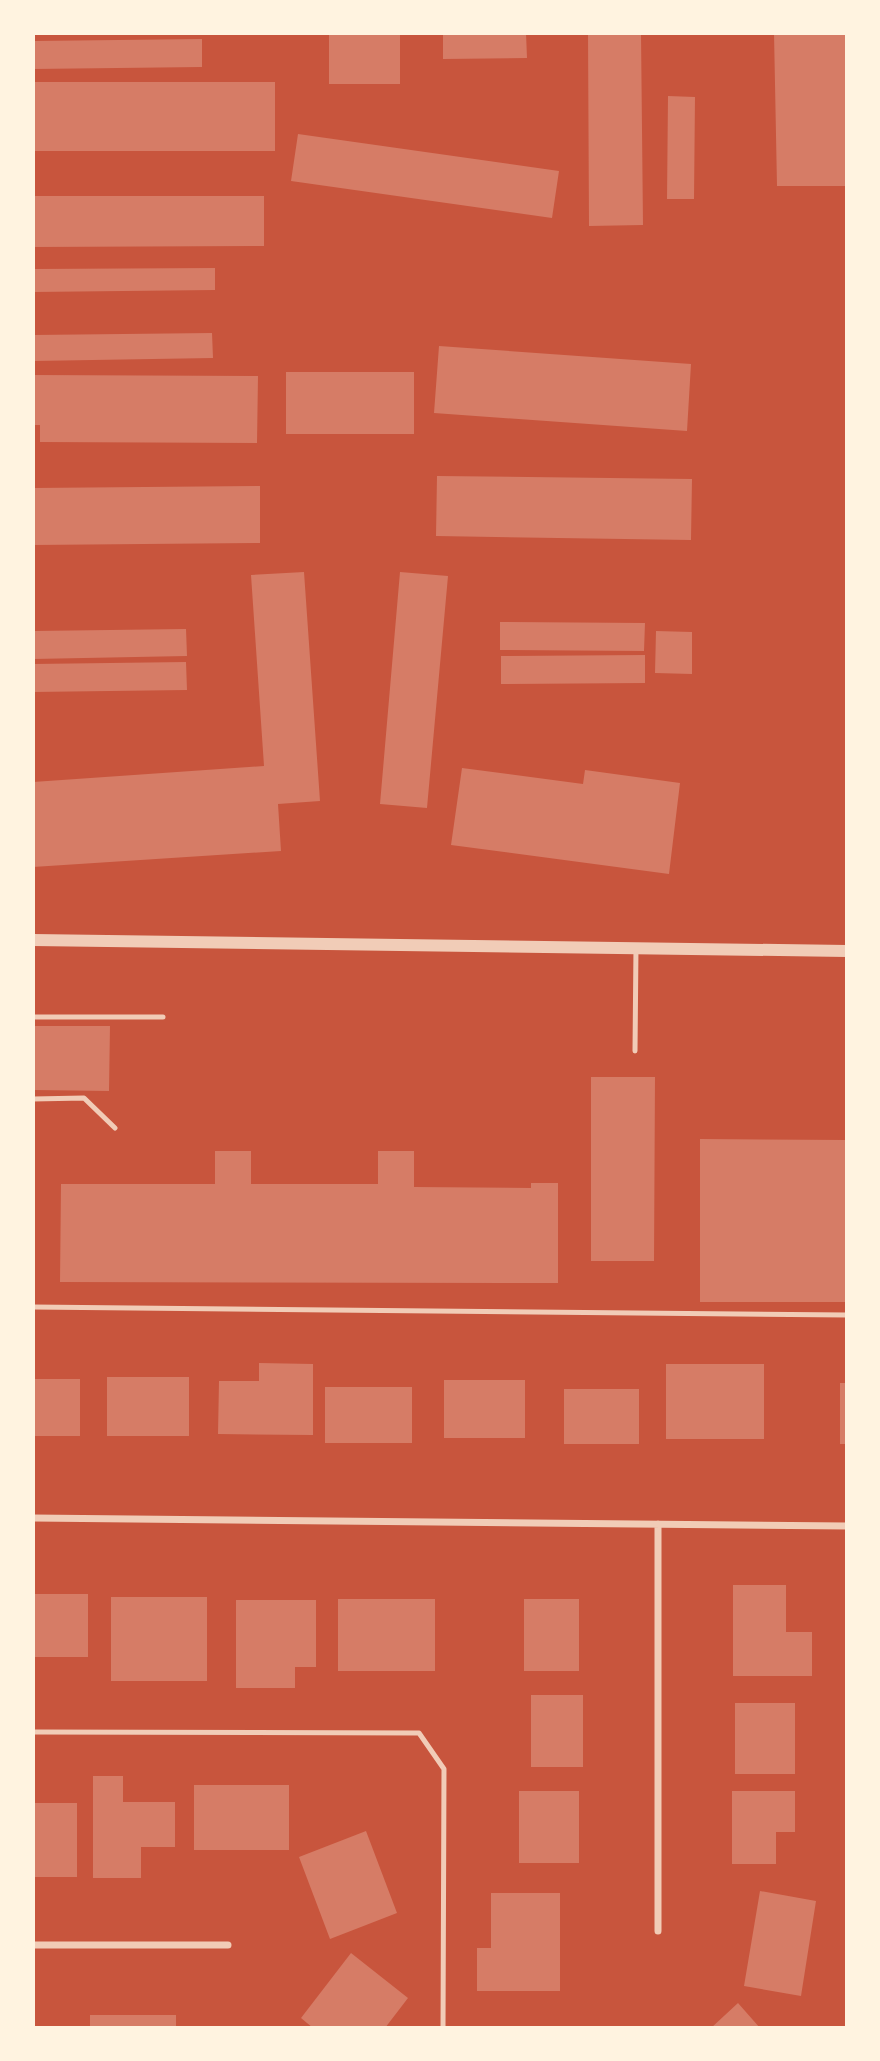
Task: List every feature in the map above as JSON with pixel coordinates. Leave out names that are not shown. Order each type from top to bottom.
[{"type":"street","points":[[33,940],[847,951]]},
{"type":"street","points":[[33,1518],[847,1526]]},
{"type":"street","points":[[658,1524],[658,1931]]},
{"type":"street","points":[[33,1945],[228,1945]]},
{"type":"lane","points":[[635,1051],[636,947]]},
{"type":"lane","points":[[33,1017],[163,1017]]},
{"type":"lane","points":[[33,1099],[84,1098],[115,1128]]},
{"type":"lane","points":[[33,1307],[847,1315]]},
{"type":"lane","points":[[33,1732],[419,1733],[444,1769],[443,2028]]},
{"type":"building","points":[[329,33],[400,33],[400,84],[329,84]]},
{"type":"building","points":[[443,33],[526,33],[527,58],[443,59]]},
{"type":"building","points":[[588,33],[641,33],[643,225],[589,226]]},
{"type":"building","points":[[774,33],[847,33],[847,186],[777,186]]},
{"type":"building","points":[[202,39],[202,67],[33,69],[33,41]]},
{"type":"building","points":[[33,82],[275,82],[275,151],[33,151]]},
{"type":"building","points":[[668,96],[695,97],[694,199],[667,199]]},
{"type":"building","points":[[298,134],[559,171],[552,218],[291,181]]},
{"type":"building","points":[[33,196],[264,196],[264,246],[33,247]]},
{"type":"building","points":[[215,268],[215,290],[33,292],[33,269]]},
{"type":"building","points":[[212,333],[213,358],[33,361],[33,335]]},
{"type":"building","points":[[439,346],[691,364],[687,431],[434,413]]},
{"type":"building","points":[[286,372],[414,372],[414,434],[286,434]]},
{"type":"building","points":[[33,375],[258,376],[257,443],[40,442],[40,425],[33,425]]},
{"type":"building","points":[[437,476],[692,479],[691,540],[436,536]]},
{"type":"building","points":[[260,486],[260,543],[33,545],[33,488]]},
{"type":"building","points":[[304,572],[320,801],[278,804],[281,851],[33,867],[33,782],[264,766],[251,575]]},
{"type":"building","points":[[400,572],[448,576],[427,808],[380,804]]},
{"type":"building","points":[[500,622],[645,623],[644,651],[500,650]]},
{"type":"building","points":[[186,629],[187,656],[33,659],[33,631]]},
{"type":"building","points":[[656,631],[692,632],[692,674],[655,673]]},
{"type":"building","points":[[645,655],[645,683],[501,684],[501,656]]},
{"type":"building","points":[[186,662],[187,690],[33,692],[33,664]]},
{"type":"building","points":[[462,768],[583,784],[585,770],[680,783],[669,874],[451,845]]},
{"type":"building","points":[[33,1026],[110,1026],[109,1091],[33,1090]]},
{"type":"building","points":[[591,1077],[655,1077],[654,1261],[591,1261]]},
{"type":"building","points":[[700,1139],[847,1140],[847,1302],[700,1302]]},
{"type":"building","points":[[215,1151],[251,1151],[251,1184],[378,1184],[378,1151],[414,1151],[414,1187],[531,1188],[531,1183],[558,1183],[558,1283],[60,1282],[61,1184],[215,1184]]},
{"type":"building","points":[[259,1363],[313,1364],[313,1435],[218,1434],[219,1381],[259,1381]]},
{"type":"building","points":[[666,1364],[764,1364],[764,1439],[666,1439]]},
{"type":"building","points":[[107,1377],[189,1377],[189,1436],[107,1436]]},
{"type":"building","points":[[33,1379],[80,1379],[80,1436],[33,1436]]},
{"type":"building","points":[[444,1380],[525,1380],[525,1438],[444,1438]]},
{"type":"building","points":[[840,1383],[847,1383],[847,1444],[840,1444]]},
{"type":"building","points":[[325,1387],[412,1387],[412,1443],[325,1443]]},
{"type":"building","points":[[564,1389],[639,1389],[639,1444],[564,1444]]},
{"type":"building","points":[[733,1585],[786,1585],[786,1632],[812,1632],[812,1676],[733,1676]]},
{"type":"building","points":[[33,1594],[88,1594],[88,1657],[33,1657]]},
{"type":"building","points":[[111,1597],[207,1597],[207,1681],[111,1681]]},
{"type":"building","points":[[338,1599],[435,1599],[435,1671],[338,1671]]},
{"type":"building","points":[[524,1599],[579,1599],[579,1671],[524,1671]]},
{"type":"building","points":[[236,1600],[316,1600],[316,1667],[295,1667],[295,1688],[236,1688]]},
{"type":"building","points":[[531,1695],[583,1695],[583,1767],[531,1767]]},
{"type":"building","points":[[735,1703],[795,1703],[795,1774],[735,1774]]},
{"type":"building","points":[[93,1776],[123,1776],[123,1802],[175,1802],[175,1847],[141,1847],[141,1878],[93,1878]]},
{"type":"building","points":[[194,1785],[289,1785],[289,1850],[194,1850]]},
{"type":"building","points":[[519,1791],[579,1791],[579,1863],[519,1863]]},
{"type":"building","points":[[732,1791],[795,1791],[795,1832],[776,1832],[776,1864],[732,1864]]},
{"type":"building","points":[[33,1803],[77,1803],[77,1877],[33,1877]]},
{"type":"building","points":[[366,1831],[397,1913],[330,1939],[299,1857]]},
{"type":"building","points":[[760,1891],[816,1901],[801,1996],[744,1986]]},
{"type":"building","points":[[491,1893],[560,1893],[560,1991],[477,1991],[477,1948],[491,1948]]},
{"type":"building","points":[[351,1953],[408,1998],[385,2028],[313,2028],[301,2018]]},
{"type":"building","points":[[738,2003],[760,2028],[711,2028]]},
{"type":"building","points":[[90,2015],[176,2015],[176,2028],[90,2028]]}]
